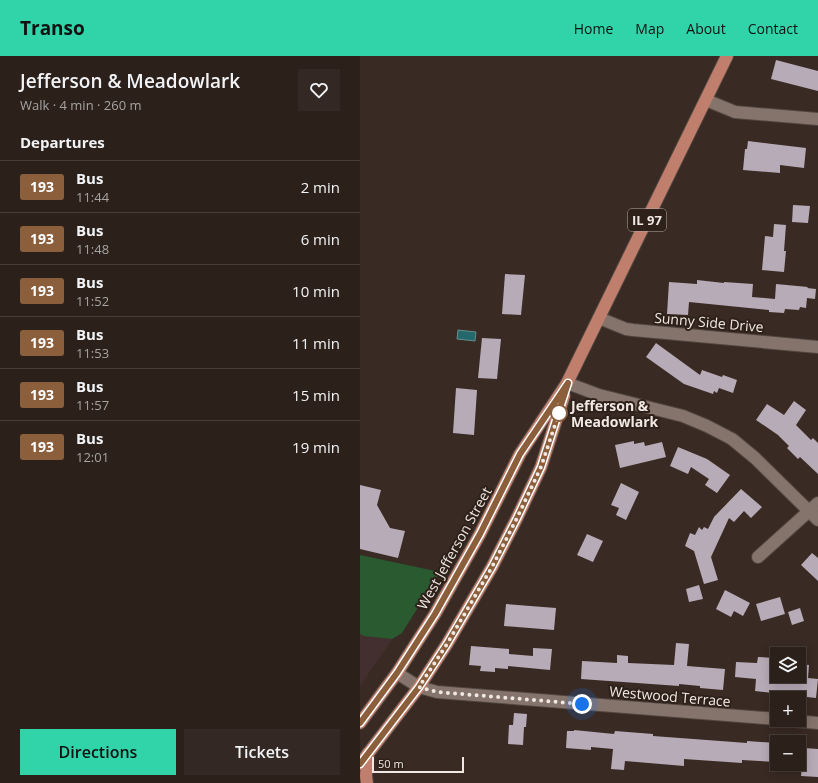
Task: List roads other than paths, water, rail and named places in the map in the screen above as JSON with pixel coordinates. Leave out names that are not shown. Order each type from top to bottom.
[{"type":"main road","name":"West Jefferson Street","points":[[360,764],[419,687],[447,644],[488,573],[517,518],[541,467],[568,383],[598,318],[727,56]]},
{"type":"main road","name":"West Jefferson Street","points":[[360,723],[397,673],[455,580],[520,454],[568,383]]},
{"type":"main road","points":[[367,783],[366,776],[368,753]]},
{"type":"street","points":[[706,100],[735,112],[818,119]]},
{"type":"street","name":"Sunny Side Drive","points":[[598,318],[626,329],[633,330],[818,347]]},
{"type":"street","points":[[568,383],[594,393],[683,416],[714,429],[732,439],[755,458],[818,520]]},
{"type":"street","points":[[758,557],[818,503]]},
{"type":"street","name":"Westwood Terrace","points":[[397,673],[419,687],[437,692],[770,719]]},
{"type":"street","points":[[806,722],[818,723]]},
{"type":"water","points":[[458,330],[476,332],[475,341],[457,339]]},
{"type":"place","name":"Jefferson & Meadowlark","points":[[559,413]]}]
